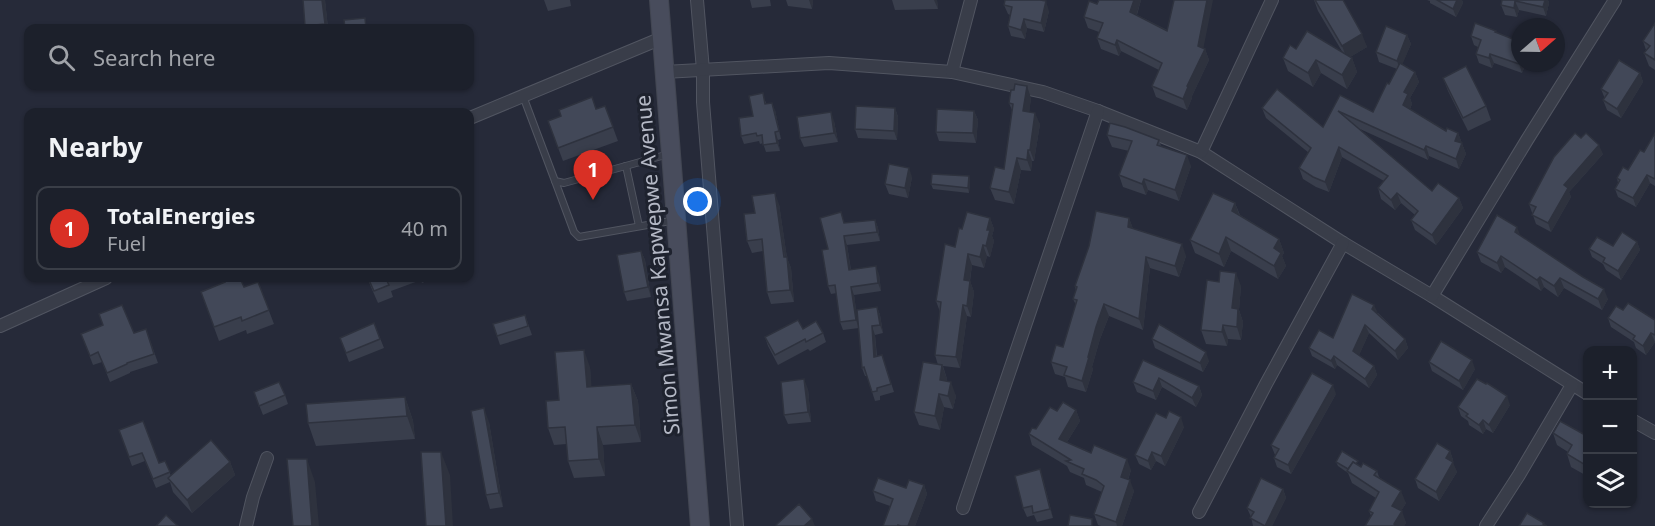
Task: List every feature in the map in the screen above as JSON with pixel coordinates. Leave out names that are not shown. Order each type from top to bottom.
[{"type":"main road","name":"Simon Mwansa Kapwepwe Avenue","points":[[659,0],[700,526]]},
{"type":"street","points":[[697,0],[736,526]]},
{"type":"street","points":[[952,72],[971,0]]},
{"type":"street","points":[[1201,152],[1272,0]]},
{"type":"street","points":[[1432,296],[1615,0]]},
{"type":"street","points":[[474,116],[662,38]]},
{"type":"street","points":[[664,72],[830,63],[952,72],[1043,92],[1098,111],[1201,152],[1583,392]]},
{"type":"street","points":[[963,508],[1098,111]]},
{"type":"street","points":[[1199,512],[1343,243]]},
{"type":"street","points":[[0,326],[97,282]]},
{"type":"street","points":[[1486,526],[1572,385]]},
{"type":"street","points":[[1637,423],[1655,433]]},
{"type":"street","points":[[246,526],[253,497],[267,458]]},
{"type":"lane","points":[[523,95],[574,232],[579,237],[676,220]]},
{"type":"lane","points":[[555,181],[564,183],[670,153]]},
{"type":"lane","points":[[626,166],[639,226]]},
{"type":"building","points":[[303,0],[322,0],[325,24],[305,24]]},
{"type":"building","points":[[1005,0],[1046,1],[1041,23],[1024,19],[1021,30],[1008,26],[1012,7],[1004,5]]},
{"type":"building","points":[[1099,0],[1134,0],[1130,12],[1167,31],[1174,0],[1207,0],[1198,46],[1205,49],[1183,99],[1152,86],[1162,63],[1117,40],[1115,45],[1097,38],[1103,23],[1084,17],[1089,1],[1097,4]]},
{"type":"building","points":[[1315,0],[1343,0],[1362,34],[1342,46]]},
{"type":"building","points":[[1437,0],[1457,0],[1453,9]]},
{"type":"building","points":[[1502,0],[1545,0],[1543,7],[1515,1],[1514,8],[1501,5]]},
{"type":"building","points":[[365,18],[366,24],[344,24],[344,20]]},
{"type":"building","points":[[1475,23],[1511,38],[1511,61],[1490,54],[1489,58],[1476,54],[1481,40],[1471,36]]},
{"type":"building","points":[[1655,23],[1655,60],[1644,53],[1650,46],[1643,41]]},
{"type":"building","points":[[1386,26],[1407,35],[1397,61],[1376,52]]},
{"type":"building","points":[[1307,31],[1352,58],[1342,75],[1316,60],[1308,73],[1283,58],[1290,45],[1296,49]]},
{"type":"building","points":[[1619,60],[1640,73],[1617,109],[1603,100],[1608,93],[1601,89]]},
{"type":"building","points":[[1400,63],[1415,72],[1404,92],[1408,94],[1403,105],[1446,131],[1447,128],[1458,133],[1455,141],[1462,143],[1456,159],[1426,146],[1424,150],[1338,111],[1432,191],[1438,183],[1459,198],[1432,235],[1411,220],[1418,211],[1397,193],[1391,200],[1378,188],[1388,176],[1339,147],[1325,182],[1299,168],[1311,148],[1262,108],[1277,89],[1323,127],[1340,95],[1373,112]]},
{"type":"building","points":[[1466,66],[1486,106],[1463,118],[1443,78]]},
{"type":"building","points":[[1015,84],[1027,86],[1023,111],[1035,113],[1027,160],[1017,158],[1009,192],[990,188],[995,167],[1004,169],[1013,104],[1009,103],[1011,90],[1014,90]]},
{"type":"building","points":[[763,93],[765,104],[772,103],[779,131],[775,132],[777,143],[763,145],[762,135],[757,136],[756,133],[741,136],[739,118],[753,116],[749,96]]},
{"type":"building","points":[[592,97],[596,109],[605,106],[613,127],[558,148],[548,121],[561,116],[559,110]]},
{"type":"building","points":[[856,106],[895,108],[894,131],[855,129]]},
{"type":"building","points":[[937,109],[974,111],[973,133],[936,132]]},
{"type":"building","points":[[831,112],[834,133],[800,138],[797,117]]},
{"type":"building","points":[[1110,123],[1159,140],[1157,145],[1187,155],[1175,190],[1144,179],[1142,184],[1119,175],[1132,141],[1107,135]]},
{"type":"building","points":[[1575,133],[1581,138],[1586,133],[1599,145],[1564,185],[1568,188],[1548,223],[1532,215],[1536,207],[1529,204],[1554,157]]},
{"type":"building","points":[[1655,133],[1655,179],[1647,175],[1633,198],[1615,189],[1620,180],[1617,178],[1623,167],[1628,170],[1640,150],[1644,152]]},
{"type":"building","points":[[889,164],[909,168],[905,188],[885,184]]},
{"type":"building","points":[[932,174],[969,176],[968,188],[931,184]]},
{"type":"building","points":[[775,193],[784,257],[787,257],[790,290],[767,292],[762,239],[747,241],[744,214],[755,213],[752,196]]},
{"type":"building","points":[[1213,193],[1235,203],[1232,211],[1279,239],[1274,248],[1281,253],[1274,266],[1226,237],[1219,254],[1190,240]]},
{"type":"building","points":[[1096,211],[1129,218],[1128,227],[1182,244],[1175,266],[1146,257],[1139,319],[1104,304],[1082,381],[1064,375],[1067,367],[1051,362],[1056,345],[1063,347],[1077,300],[1073,299],[1077,287],[1075,286],[1089,246]]},
{"type":"building","points":[[841,212],[844,223],[875,220],[877,232],[844,236],[849,270],[876,266],[878,283],[851,287],[856,320],[840,322],[835,285],[828,286],[822,250],[828,249],[820,218]]},
{"type":"building","points":[[967,212],[990,218],[987,230],[990,230],[986,246],[983,245],[980,257],[968,254],[964,280],[970,281],[967,306],[963,305],[956,357],[935,355],[941,302],[936,301],[945,244],[955,247],[959,228],[962,229]]},
{"type":"building","points":[[1497,215],[1517,227],[1515,232],[1604,289],[1598,299],[1560,278],[1554,286],[1540,277],[1537,280],[1501,256],[1497,263],[1477,252]]},
{"type":"building","points":[[1622,232],[1637,242],[1618,271],[1603,262],[1605,258],[1589,249],[1597,237],[1613,246]]},
{"type":"building","points":[[641,251],[648,287],[624,292],[617,255]]},
{"type":"building","points":[[1220,271],[1236,273],[1232,308],[1238,309],[1237,327],[1223,325],[1222,332],[1201,330],[1207,280],[1219,282]]},
{"type":"building","points":[[225,282],[242,282],[244,287],[258,282],[269,310],[242,321],[241,317],[214,327],[201,292]]},
{"type":"building","points":[[370,282],[388,282],[389,285],[374,291]]},
{"type":"building","points":[[1352,294],[1374,305],[1372,309],[1405,339],[1395,351],[1365,325],[1353,351],[1374,366],[1365,379],[1334,356],[1331,361],[1309,348],[1319,330],[1333,338]]},
{"type":"building","points":[[1628,303],[1655,320],[1655,335],[1651,333],[1643,346],[1633,339],[1635,336],[1608,318],[1616,306],[1623,310]]},
{"type":"building","points":[[122,305],[134,333],[146,329],[154,354],[107,373],[98,352],[90,356],[81,334],[103,325],[99,314]]},
{"type":"building","points":[[877,307],[880,325],[872,326],[874,357],[882,355],[891,384],[872,392],[864,367],[862,368],[857,310]]},
{"type":"building","points":[[525,315],[528,326],[497,336],[493,324]]},
{"type":"building","points":[[798,320],[803,329],[816,321],[823,333],[806,342],[805,339],[775,355],[765,337]]},
{"type":"building","points":[[374,323],[380,339],[346,353],[340,338]]},
{"type":"building","points":[[1159,324],[1206,352],[1200,363],[1152,339]]},
{"type":"building","points":[[1441,341],[1472,360],[1459,381],[1429,362]]},
{"type":"building","points":[[584,350],[587,387],[631,384],[635,425],[597,427],[599,459],[568,461],[565,427],[548,428],[546,401],[559,400],[555,352]]},
{"type":"building","points":[[1143,360],[1199,386],[1192,398],[1159,378],[1153,391],[1133,382]]},
{"type":"building","points":[[923,362],[942,365],[940,380],[951,382],[948,396],[939,394],[935,416],[914,412]]},
{"type":"building","points":[[1312,373],[1333,385],[1288,465],[1274,458],[1279,449],[1271,445]]},
{"type":"building","points":[[804,379],[808,412],[784,415],[781,382]]},
{"type":"building","points":[[1477,379],[1507,396],[1489,425],[1483,420],[1479,425],[1458,407]]},
{"type":"building","points":[[279,382],[285,395],[259,406],[254,392]]},
{"type":"building","points":[[405,397],[407,416],[308,423],[306,404]]},
{"type":"building","points":[[1063,402],[1076,410],[1059,439],[1091,453],[1094,445],[1127,459],[1121,477],[1130,480],[1116,522],[1094,514],[1104,486],[1082,474],[1084,469],[1066,461],[1071,460],[1029,434],[1032,428],[1036,429],[1050,407],[1057,411]]},
{"type":"building","points":[[484,408],[499,493],[486,495],[471,411]]},
{"type":"building","points":[[1169,411],[1181,417],[1161,456],[1152,452],[1148,461],[1135,455],[1156,413],[1166,418]]},
{"type":"building","points":[[143,421],[159,463],[165,461],[170,472],[153,479],[142,453],[129,457],[119,430]]},
{"type":"building","points":[[1560,421],[1583,434],[1583,464],[1567,454],[1572,445],[1553,433]]},
{"type":"building","points":[[211,440],[230,462],[187,500],[168,478]]},
{"type":"building","points":[[1437,443],[1450,451],[1446,458],[1453,462],[1436,492],[1415,479]]},
{"type":"building","points":[[1342,451],[1358,461],[1356,464],[1353,462],[1348,469],[1336,462]]},
{"type":"building","points":[[421,452],[441,452],[446,526],[426,526]]},
{"type":"building","points":[[287,459],[307,459],[312,526],[293,526]]},
{"type":"building","points":[[1353,462],[1361,467],[1363,463],[1377,471],[1374,475],[1401,491],[1392,506],[1402,511],[1394,524],[1397,526],[1365,526],[1373,513],[1369,511],[1379,492],[1347,471]]},
{"type":"building","points":[[1040,469],[1050,509],[1033,513],[1032,506],[1023,508],[1015,476]]},
{"type":"building","points":[[878,478],[906,488],[909,480],[924,485],[908,526],[883,526],[893,499],[873,491]]},
{"type":"building","points":[[1261,478],[1283,489],[1265,526],[1250,518],[1254,512],[1247,508]]},
{"type":"building","points":[[799,504],[812,519],[804,526],[776,525]]},
{"type":"building","points":[[1527,513],[1544,523],[1547,526],[1519,526]]},
{"type":"building","points":[[166,515],[178,526],[156,526]]},
{"type":"building","points":[[1070,515],[1092,519],[1092,526],[1068,526]]},
{"type":"place","name":"TotalEnergies","points":[[593,200]]}]
